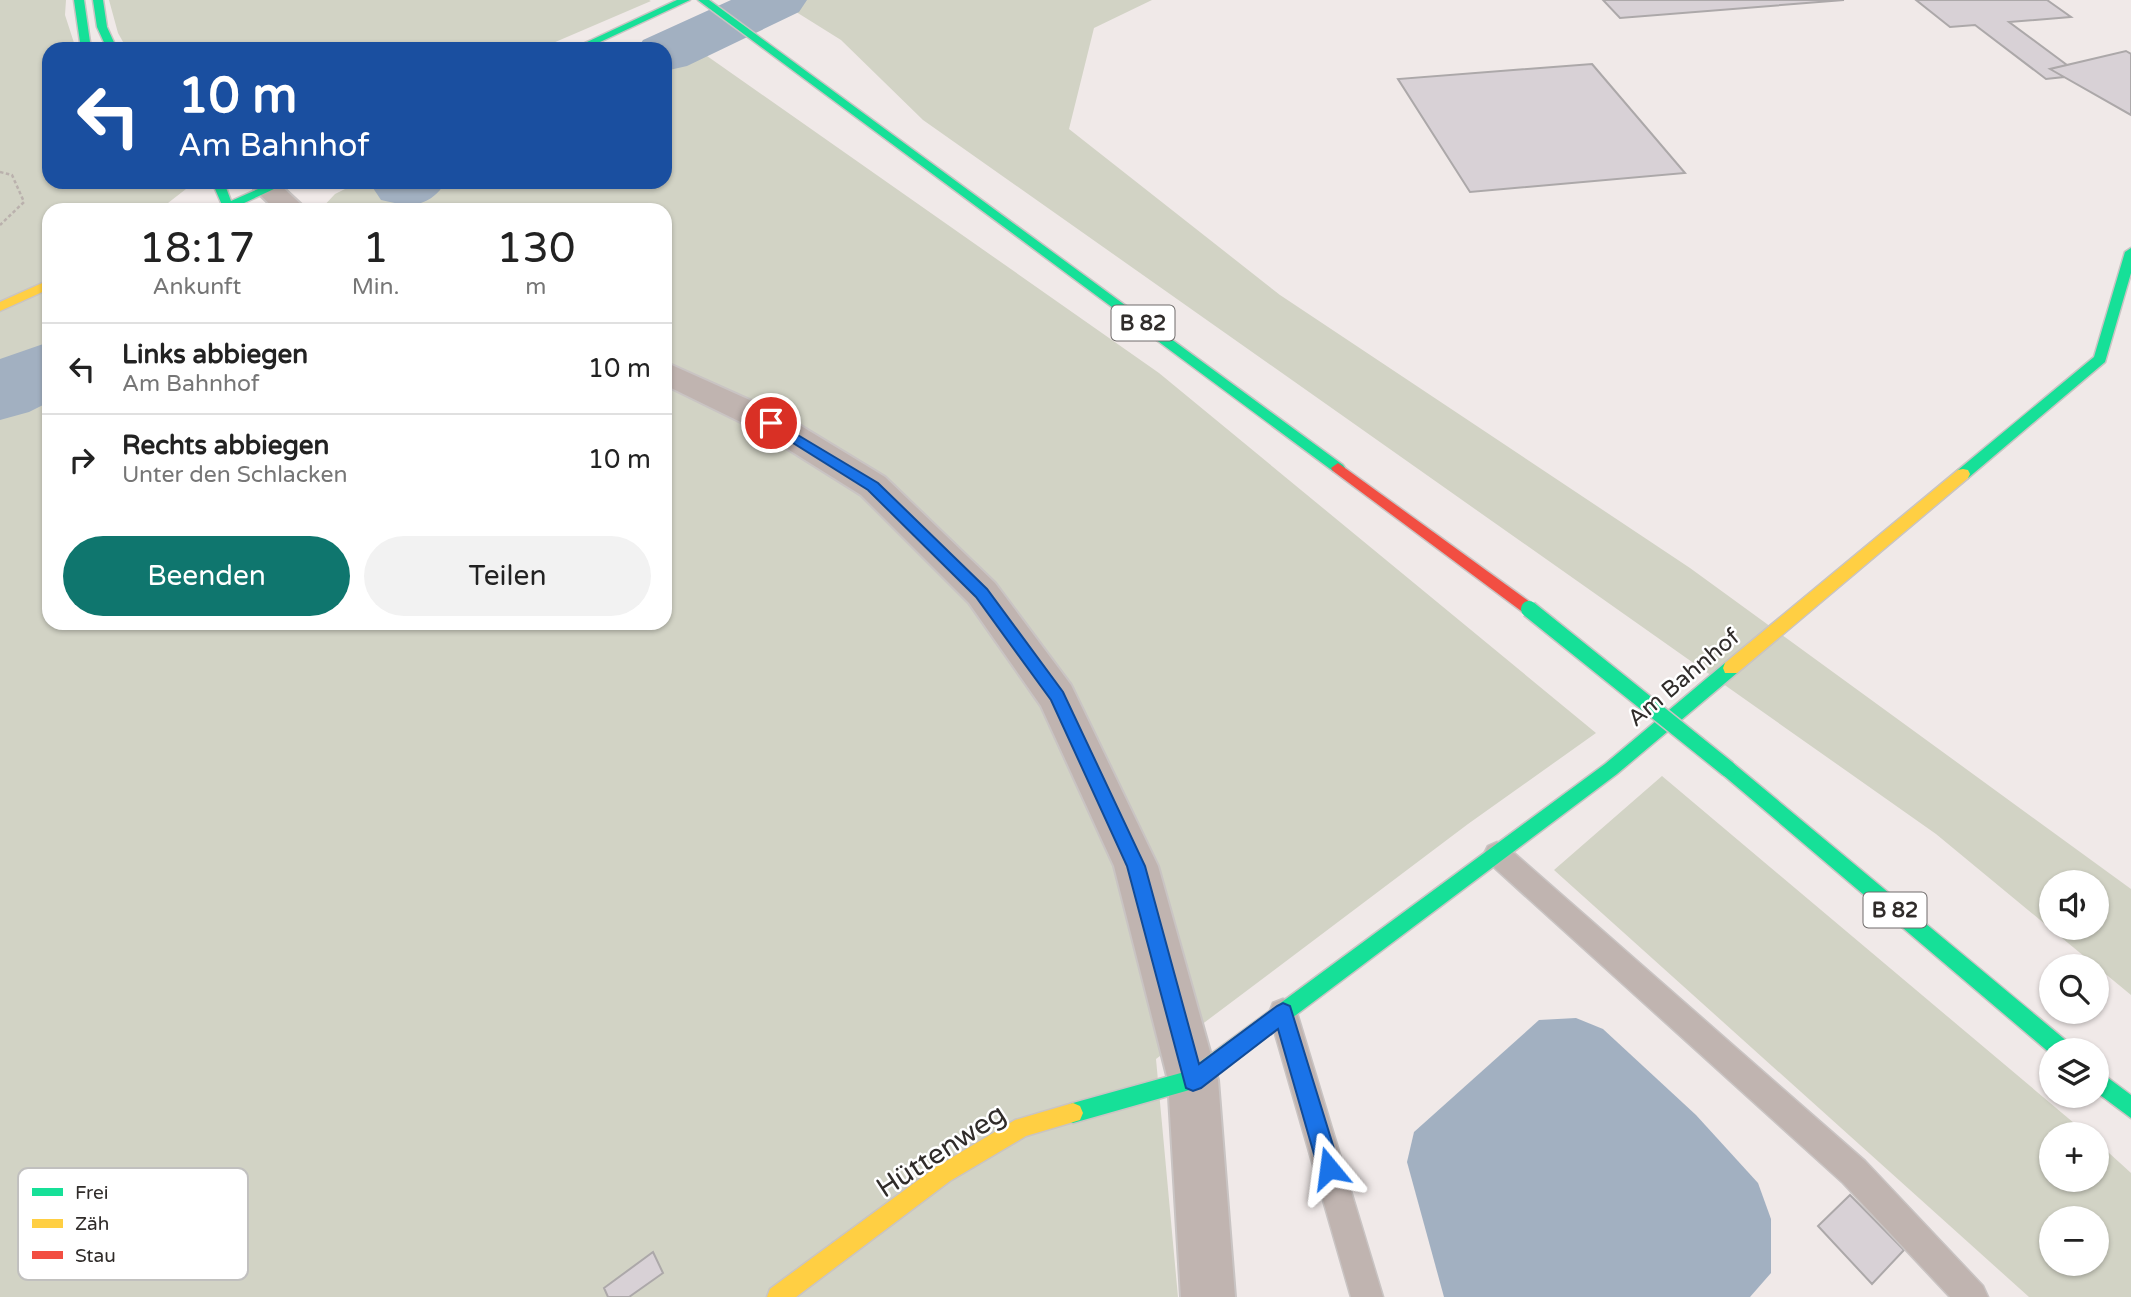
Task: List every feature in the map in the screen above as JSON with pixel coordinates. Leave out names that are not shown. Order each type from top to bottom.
[{"type":"main road","points":[[79,0],[85,42]]},
{"type":"main road","points":[[98,0],[109,42]]},
{"type":"main road","points":[[592,42],[685,0]]},
{"type":"main road","name":"B 82","points":[[703,0],[1529,609],[1728,769],[2048,1038]]},
{"type":"main road","points":[[235,203],[267,189]]},
{"type":"main road","name":"Am Bahnhof","points":[[1193,1080],[1611,769],[2100,359],[2131,253]]},
{"type":"main road","points":[[0,307],[42,287]]},
{"type":"main road","name":"Hüttenweg","points":[[778,1297],[943,1174],[1022,1127],[1193,1080]]},
{"type":"main road","points":[[2109,1090],[2131,1108]]},
{"type":"street","points":[[672,375],[771,423],[873,486],[982,593],[1057,696],[1136,866],[1193,1080],[1208,1297]]},
{"type":"lane","points":[[1497,854],[1854,1172],[1972,1297]]},
{"type":"lane","points":[[1283,1013],[1367,1297]]},
{"type":"path","points":[[0,172],[12,176],[24,202],[0,225]]},
{"type":"shaded area","points":[[0,0],[66,0],[65,15],[74,42],[42,42],[42,189],[186,189],[168,203],[42,203],[42,630],[672,630],[672,203],[327,203],[345,189],[672,189],[672,42],[645,42],[670,30],[1159,373],[1596,733],[1468,824],[1156,1059],[1178,1297],[0,1297]]},
{"type":"shaded area","points":[[109,0],[651,1],[555,42],[123,42]]},
{"type":"shaded area","points":[[777,0],[1152,0],[1094,28],[1069,129],[1280,295],[1690,568],[2105,870],[2039,870],[2039,919],[1936,834],[923,120],[841,40]]},
{"type":"shaded area","points":[[1662,776],[2039,1094],[2039,1108],[2056,1108],[2073,1122],[2039,1122],[2039,1192],[2109,1192],[2109,1153],[2131,1173],[2131,1297],[2029,1297],[1554,870]]},
{"type":"shaded area","points":[[2109,873],[2131,889],[2131,995],[2109,977],[2109,954],[2081,954],[2064,940],[2109,940]]},
{"type":"water","points":[[1576,1018],[1603,1029],[1696,1115],[1758,1183],[1771,1219],[1771,1273],[1750,1297],[1444,1297],[1407,1162],[1414,1132],[1539,1020]]},
{"type":"building","points":[[1603,0],[1844,0],[1620,18]]},
{"type":"building","points":[[1916,0],[2047,0],[2071,17],[2009,22],[2067,65],[2050,69],[2064,77],[2046,79],[1975,25],[1950,27]]},
{"type":"building","points":[[2126,51],[2131,54],[2131,115],[2050,69]]},
{"type":"building","points":[[1592,64],[1685,173],[1470,192],[1398,79]]},
{"type":"building","points":[[1850,1195],[1904,1250],[1872,1284],[1818,1226]]},
{"type":"building","points":[[653,1252],[663,1273],[629,1297],[608,1297],[604,1288]]},
{"type":"waterway","points":[[672,50],[778,0]]},
{"type":"waterway","points":[[0,392],[42,372]]},
{"type":"traffic: fast","points":[[79,0],[85,42]]},
{"type":"traffic: fast","points":[[98,0],[102,27],[109,42]]},
{"type":"traffic: fast","points":[[592,42],[685,0]]},
{"type":"traffic: fast","points":[[703,0],[1338,468]]},
{"type":"traffic: fast","points":[[221,189],[227,203]]},
{"type":"traffic: fast","points":[[236,203],[267,189]]},
{"type":"traffic: fast","points":[[1963,474],[2100,359],[2131,252]]},
{"type":"traffic: fast","points":[[1529,609],[1728,769]]},
{"type":"traffic: fast","points":[[1073,1113],[1193,1080],[1611,769],[1731,668]]},
{"type":"traffic: fast","points":[[1728,769],[2048,1038]]},
{"type":"traffic: fast","points":[[2109,1090],[2131,1108]]},
{"type":"traffic: slow","points":[[0,307],[42,287]]},
{"type":"traffic: slow","points":[[1731,668],[1963,474]]},
{"type":"traffic: slow","points":[[778,1297],[943,1174],[1022,1127],[1073,1113]]},
{"type":"traffic: jam","points":[[1338,468],[1529,609]]},
{"type":"route","points":[[771,423],[873,486],[982,593],[1057,696],[1136,866],[1193,1080],[1283,1013],[1329,1168]]}]
